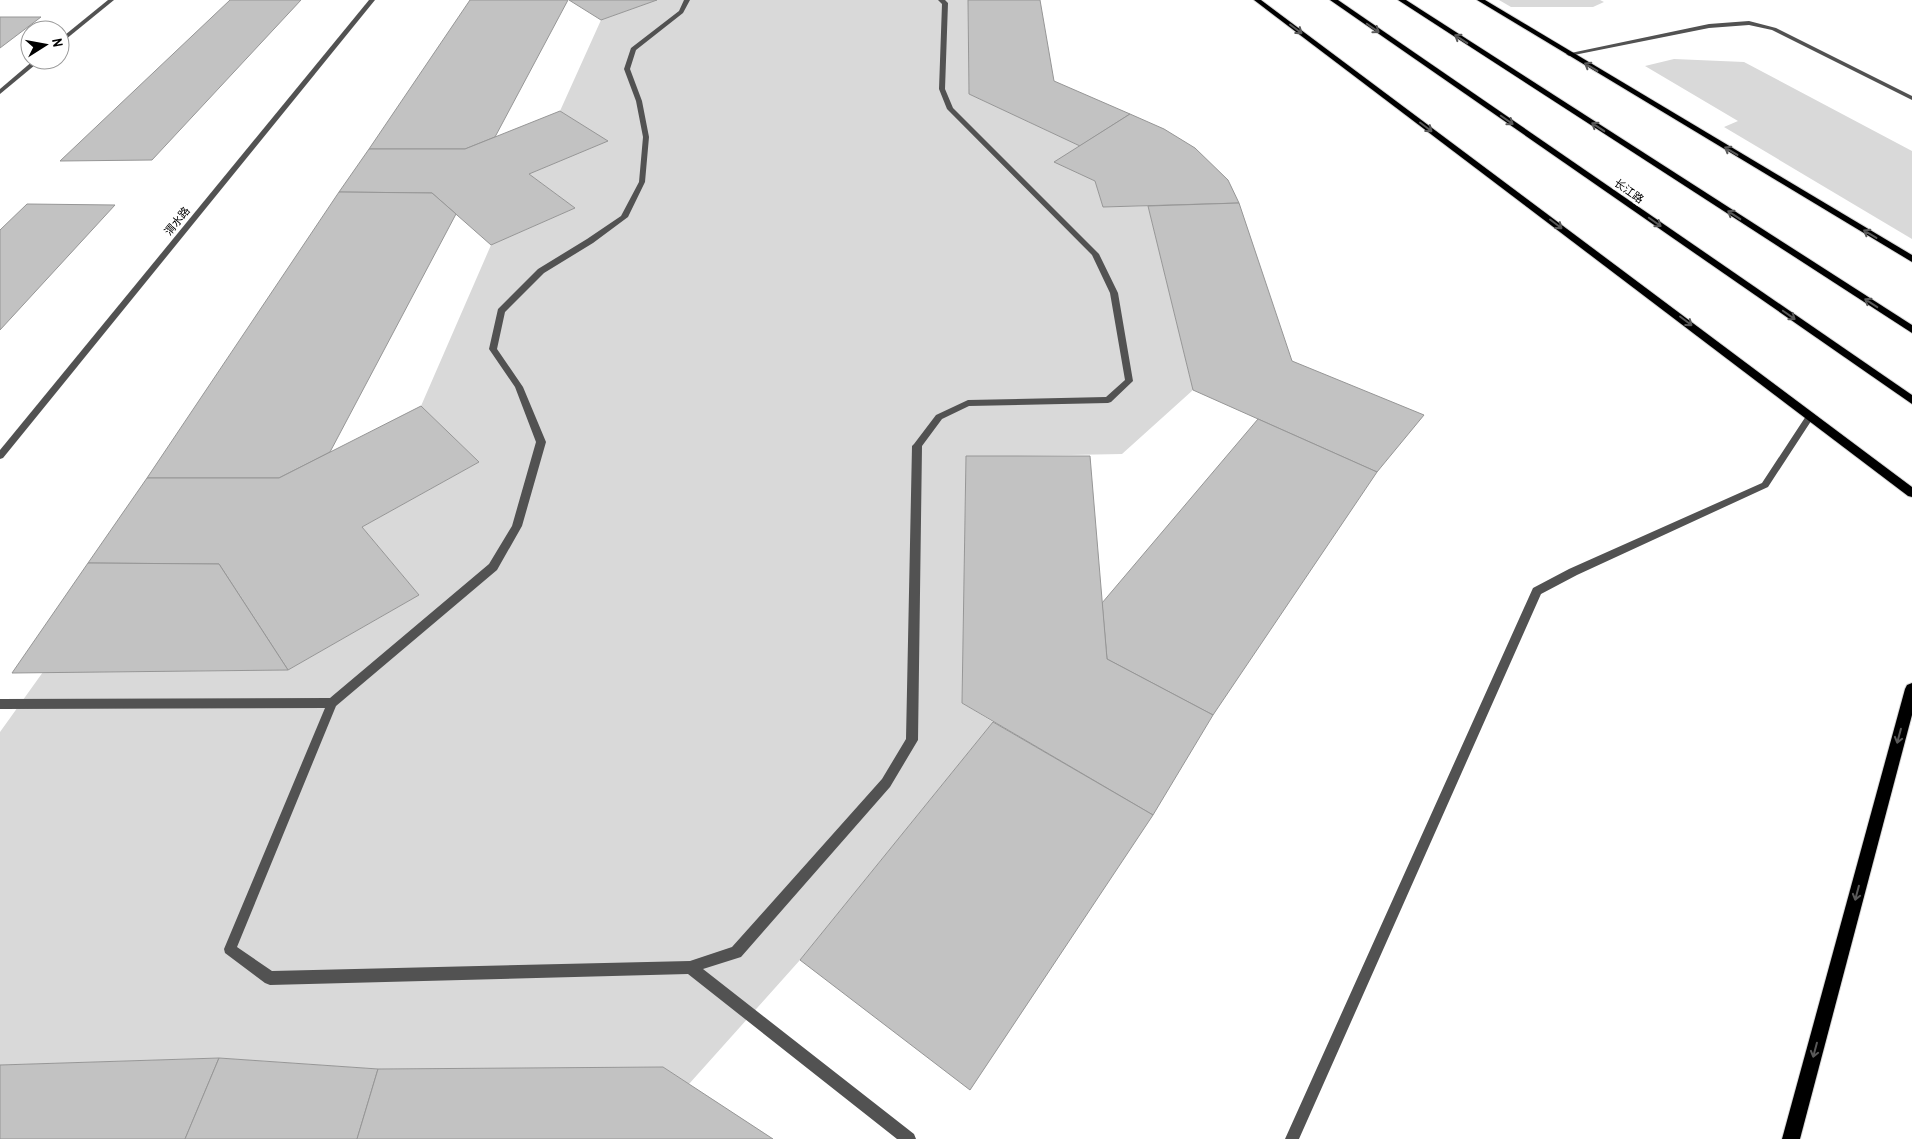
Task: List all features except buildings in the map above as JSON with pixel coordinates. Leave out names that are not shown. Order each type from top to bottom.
[{"type":"main road","points":[[1257,0],[1912,492]]},
{"type":"main road","name":"长江路","points":[[1333,0],[1912,400]]},
{"type":"main road","points":[[1401,0],[1912,330]]},
{"type":"main road","points":[[1480,0],[1912,259]]},
{"type":"main road","points":[[1791,1139],[1912,689]]},
{"type":"street","points":[[70,34],[111,0]]},
{"type":"street","name":"渭水路","points":[[0,456],[372,0]]},
{"type":"street","points":[[687,0],[681,12],[633,49],[627,69],[639,101],[646,137],[642,182],[624,217],[590,241],[541,271],[501,312],[493,348],[518,387],[541,442],[517,526],[493,567],[332,703],[230,949],[270,978],[690,967],[736,952],[886,783],[912,740],[917,446],[938,417],[968,403],[1108,400],[1128,381],[1114,293],[1095,254],[950,109],[942,89],[945,3],[941,0]]},
{"type":"street","points":[[1569,54],[1709,26],[1749,23],[1774,29],[1912,98]]},
{"type":"street","points":[[0,92],[26,70]]},
{"type":"street","points":[[1292,1139],[1537,591],[1573,572],[1765,485],[1811,415]]},
{"type":"street","points":[[0,704],[332,703]]},
{"type":"street","points":[[690,967],[909,1139]]},
{"type":"shaded area","points":[[657,0],[968,0],[969,94],[1080,146],[1055,162],[1095,181],[1103,207],[1148,206],[1193,390],[1122,454],[966,457],[962,703],[993,722],[800,960],[689,1084],[663,1067],[378,1069],[219,1058],[0,1065],[0,732],[43,672],[288,670],[419,595],[362,527],[479,462],[421,406],[491,245],[575,208],[529,174],[607,141],[560,111],[601,20]]},
{"type":"shaded area","points":[[1499,0],[1600,0],[1604,2],[1593,7],[1511,7]]},
{"type":"shaded area","points":[[1674,59],[1744,62],[1912,151],[1912,239],[1724,127],[1738,121],[1645,66]]}]
